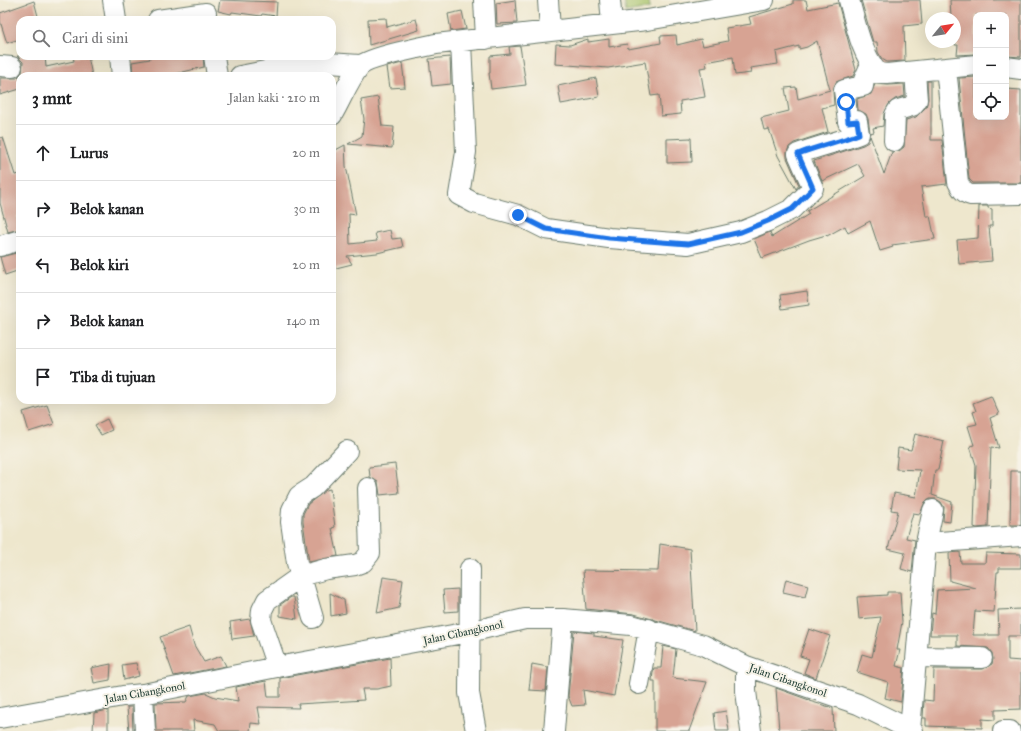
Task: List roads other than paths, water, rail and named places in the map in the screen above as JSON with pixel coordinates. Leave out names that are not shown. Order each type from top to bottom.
[{"type":"street","points":[[113,0],[115,16]]},
{"type":"street","points":[[484,0],[486,39]]},
{"type":"street","points":[[548,0],[550,30]]},
{"type":"street","points":[[610,0],[612,24]]},
{"type":"street","points":[[261,72],[312,62],[360,66],[377,59],[436,44],[612,24],[764,0]]},
{"type":"street","points":[[849,0],[863,47],[871,64],[878,73],[887,74],[915,72],[973,66]]},
{"type":"street","points":[[180,16],[208,11]]},
{"type":"street","points":[[461,42],[466,152],[459,195],[474,203],[518,215],[546,229],[609,238],[680,244],[688,244],[741,232],[792,209],[813,188],[798,154],[859,134],[857,121],[848,122],[844,90],[863,86],[871,64]]},
{"type":"street","points":[[120,60],[122,72]]},
{"type":"street","points":[[215,60],[216,72]]},
{"type":"street","points":[[336,108],[360,66]]},
{"type":"street","points":[[1009,67],[1021,69]]},
{"type":"street","points":[[946,68],[958,182],[962,189],[971,195],[1021,194]]},
{"type":"street","points":[[894,141],[895,115],[898,110],[914,105],[917,100],[915,72]]},
{"type":"street","points":[[0,246],[16,241]]},
{"type":"street","points":[[313,618],[295,549],[291,522],[292,510],[299,496],[312,487],[348,451]]},
{"type":"street","points":[[277,667],[264,634],[261,620],[262,610],[267,600],[302,576],[326,569],[355,565],[367,558],[370,552],[368,488]]},
{"type":"street","points":[[912,730],[926,543],[932,510]]},
{"type":"street","points":[[926,543],[1021,536]]},
{"type":"street","points":[[470,569],[469,693],[476,731]]},
{"type":"street","name":"Jalan Cibangkonol","points":[[0,718],[123,696],[143,694],[277,667],[469,632],[525,619],[563,619],[631,625],[703,645],[746,666],[858,704],[912,730]]},
{"type":"street","points":[[554,731],[563,619]]},
{"type":"street","points":[[639,684],[649,629]]},
{"type":"street","points":[[917,657],[982,658]]},
{"type":"street","points":[[746,666],[746,691],[751,731]]},
{"type":"street","points":[[143,694],[145,731]]},
{"type":"street","points":[[1003,731],[1010,731]]}]
